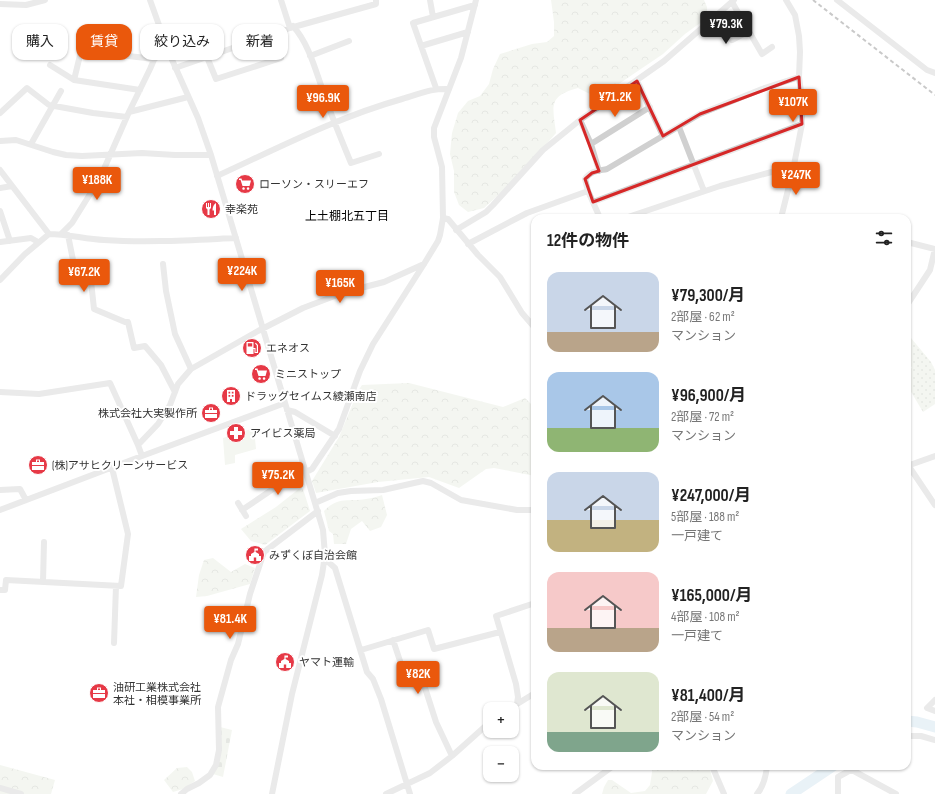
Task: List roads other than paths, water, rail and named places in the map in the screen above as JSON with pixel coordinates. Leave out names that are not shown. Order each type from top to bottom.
[{"type":"street","points":[[0,4],[26,5],[45,0]]},
{"type":"street","points":[[150,0],[158,24]]},
{"type":"street","points":[[281,0],[292,27],[300,33],[310,56],[334,122],[351,163],[379,154]]},
{"type":"street","points":[[288,28],[376,4],[376,0]]},
{"type":"street","points":[[430,0],[433,17]]},
{"type":"street","points":[[782,214],[802,124],[802,99],[799,77],[799,36],[795,15],[786,0]]},
{"type":"street","points":[[837,0],[927,70],[935,73]]},
{"type":"street","points":[[456,230],[486,212],[543,150],[580,120],[664,61],[733,1],[762,54],[772,47]]},
{"type":"street","points":[[436,88],[413,23],[475,2]]},
{"type":"street","points":[[242,510],[305,470],[312,469],[339,429],[364,361],[373,344],[438,241],[443,218],[442,167],[434,137],[434,128],[468,32],[475,2]]},
{"type":"street","points":[[718,15],[732,40],[749,31]]},
{"type":"street","points":[[421,46],[468,32]]},
{"type":"street","points":[[310,56],[349,41]]},
{"type":"street","points":[[74,80],[79,60]]},
{"type":"street","points":[[155,60],[128,114],[100,178],[65,235],[76,275],[92,281],[94,309],[128,322],[134,348],[146,346],[161,365],[175,392]]},
{"type":"street","points":[[172,60],[198,118],[217,176],[323,530],[325,559],[322,575],[292,694],[272,794]]},
{"type":"street","points":[[175,68],[198,60]]},
{"type":"street","points":[[208,60],[216,79],[275,60]]},
{"type":"street","points":[[50,65],[74,80],[140,90]]},
{"type":"street","points":[[598,214],[588,191],[586,179],[588,175],[607,170],[700,114],[762,89],[799,77]]},
{"type":"street","points":[[637,81],[664,136]]},
{"type":"street","points":[[0,114],[27,88],[52,106],[128,114],[188,97]]},
{"type":"street","points":[[217,176],[334,122],[376,106],[436,88],[449,89]]},
{"type":"street","points":[[31,144],[61,91]]},
{"type":"street","points":[[591,144],[650,108]]},
{"type":"street","points":[[580,120],[591,144],[599,171]]},
{"type":"street","points":[[593,202],[802,124]]},
{"type":"street","points":[[679,127],[704,191]]},
{"type":"street","points":[[0,141],[16,140],[66,155],[82,156],[142,152],[175,155],[210,155]]},
{"type":"street","points":[[0,170],[49,234]]},
{"type":"street","points":[[637,214],[704,191],[775,171],[793,170]]},
{"type":"street","points":[[0,188],[12,186]]},
{"type":"street","points":[[468,244],[527,213],[588,191]]},
{"type":"street","points":[[0,211],[10,241]]},
{"type":"street","points":[[443,218],[448,219],[468,244],[500,277],[522,313],[531,323]]},
{"type":"street","points":[[0,280],[38,242],[49,234],[104,240],[169,242],[236,238]]},
{"type":"street","points":[[0,242],[31,238],[38,242]]},
{"type":"street","points":[[911,243],[935,249],[930,270],[911,299]]},
{"type":"street","points":[[163,264],[166,292],[175,334],[191,369]]},
{"type":"street","points":[[138,445],[158,424],[170,405],[178,384],[191,369],[263,328],[303,308],[345,292],[384,282],[424,264]]},
{"type":"street","points":[[0,392],[39,394],[110,383],[142,456]]},
{"type":"street","points":[[286,406],[334,436]]},
{"type":"street","points":[[0,510],[142,456],[286,406]]},
{"type":"street","points":[[911,465],[935,456]]},
{"type":"street","points":[[0,590],[5,590],[6,580],[121,586],[128,534],[112,468]]},
{"type":"street","points":[[911,470],[935,506]]},
{"type":"street","points":[[315,503],[338,493],[383,490],[423,481],[431,483],[461,500],[517,510],[531,510]]},
{"type":"street","points":[[0,490],[20,489],[26,500]]},
{"type":"street","points":[[238,504],[246,516]]},
{"type":"street","points":[[181,794],[210,775],[216,765],[218,750],[218,707],[231,660],[238,644],[250,594],[264,552],[318,511]]},
{"type":"street","points":[[43,582],[44,542]]},
{"type":"street","points":[[325,559],[335,568],[367,672],[373,679],[381,699],[410,794]]},
{"type":"street","points":[[114,643],[116,586]]},
{"type":"street","points":[[517,702],[516,684],[496,616],[531,604]]},
{"type":"street","points":[[361,650],[428,630],[434,649],[500,632]]},
{"type":"street","points":[[394,640],[404,673],[419,669],[436,722],[452,756]]},
{"type":"street","points":[[519,703],[531,695]]},
{"type":"street","points":[[935,700],[927,708],[935,711]]},
{"type":"street","points":[[386,794],[430,774],[483,728]]},
{"type":"street","points":[[911,736],[921,736],[935,740]]},
{"type":"street","points":[[575,794],[608,770]]},
{"type":"street","points":[[714,770],[724,794]]},
{"type":"street","points":[[757,794],[761,789],[767,770]]},
{"type":"street","points":[[838,794],[838,777],[847,770]]},
{"type":"street","points":[[854,770],[894,793]]},
{"type":"street","points":[[0,788],[21,794]]},
{"type":"waterway","points":[[911,721],[935,727]]},
{"type":"waterway","points":[[791,794],[827,770]]},
{"type":"railway","points":[[813,0],[935,95]]},
{"type":"place","name":"ローソン・スリーエフ","points":[[245,184]]},
{"type":"place","name":"幸楽苑","points":[[211,209]]},
{"type":"place","name":"エネオス","points":[[252,348]]},
{"type":"place","name":"ミニストップ","points":[[261,374]]},
{"type":"place","name":"ドラッグセイムス綾瀬南店","points":[[231,396]]},
{"type":"place","name":"株式会社大実製作所","points":[[211,413]]},
{"type":"place","name":"アイビス薬局","points":[[236,433]]},
{"type":"place","name":"(株)アサヒクリーンサービス","points":[[38,465]]},
{"type":"place","name":"みずくぼ自治会館","points":[[255,555]]},
{"type":"place","name":"ヤマト運輸","points":[[285,662]]},
{"type":"place","name":"油研工業株式会社 本社・相模事業所","points":[[99,693]]},
{"type":"district","name":"上土棚北五丁目","points":[[347,216]]}]
